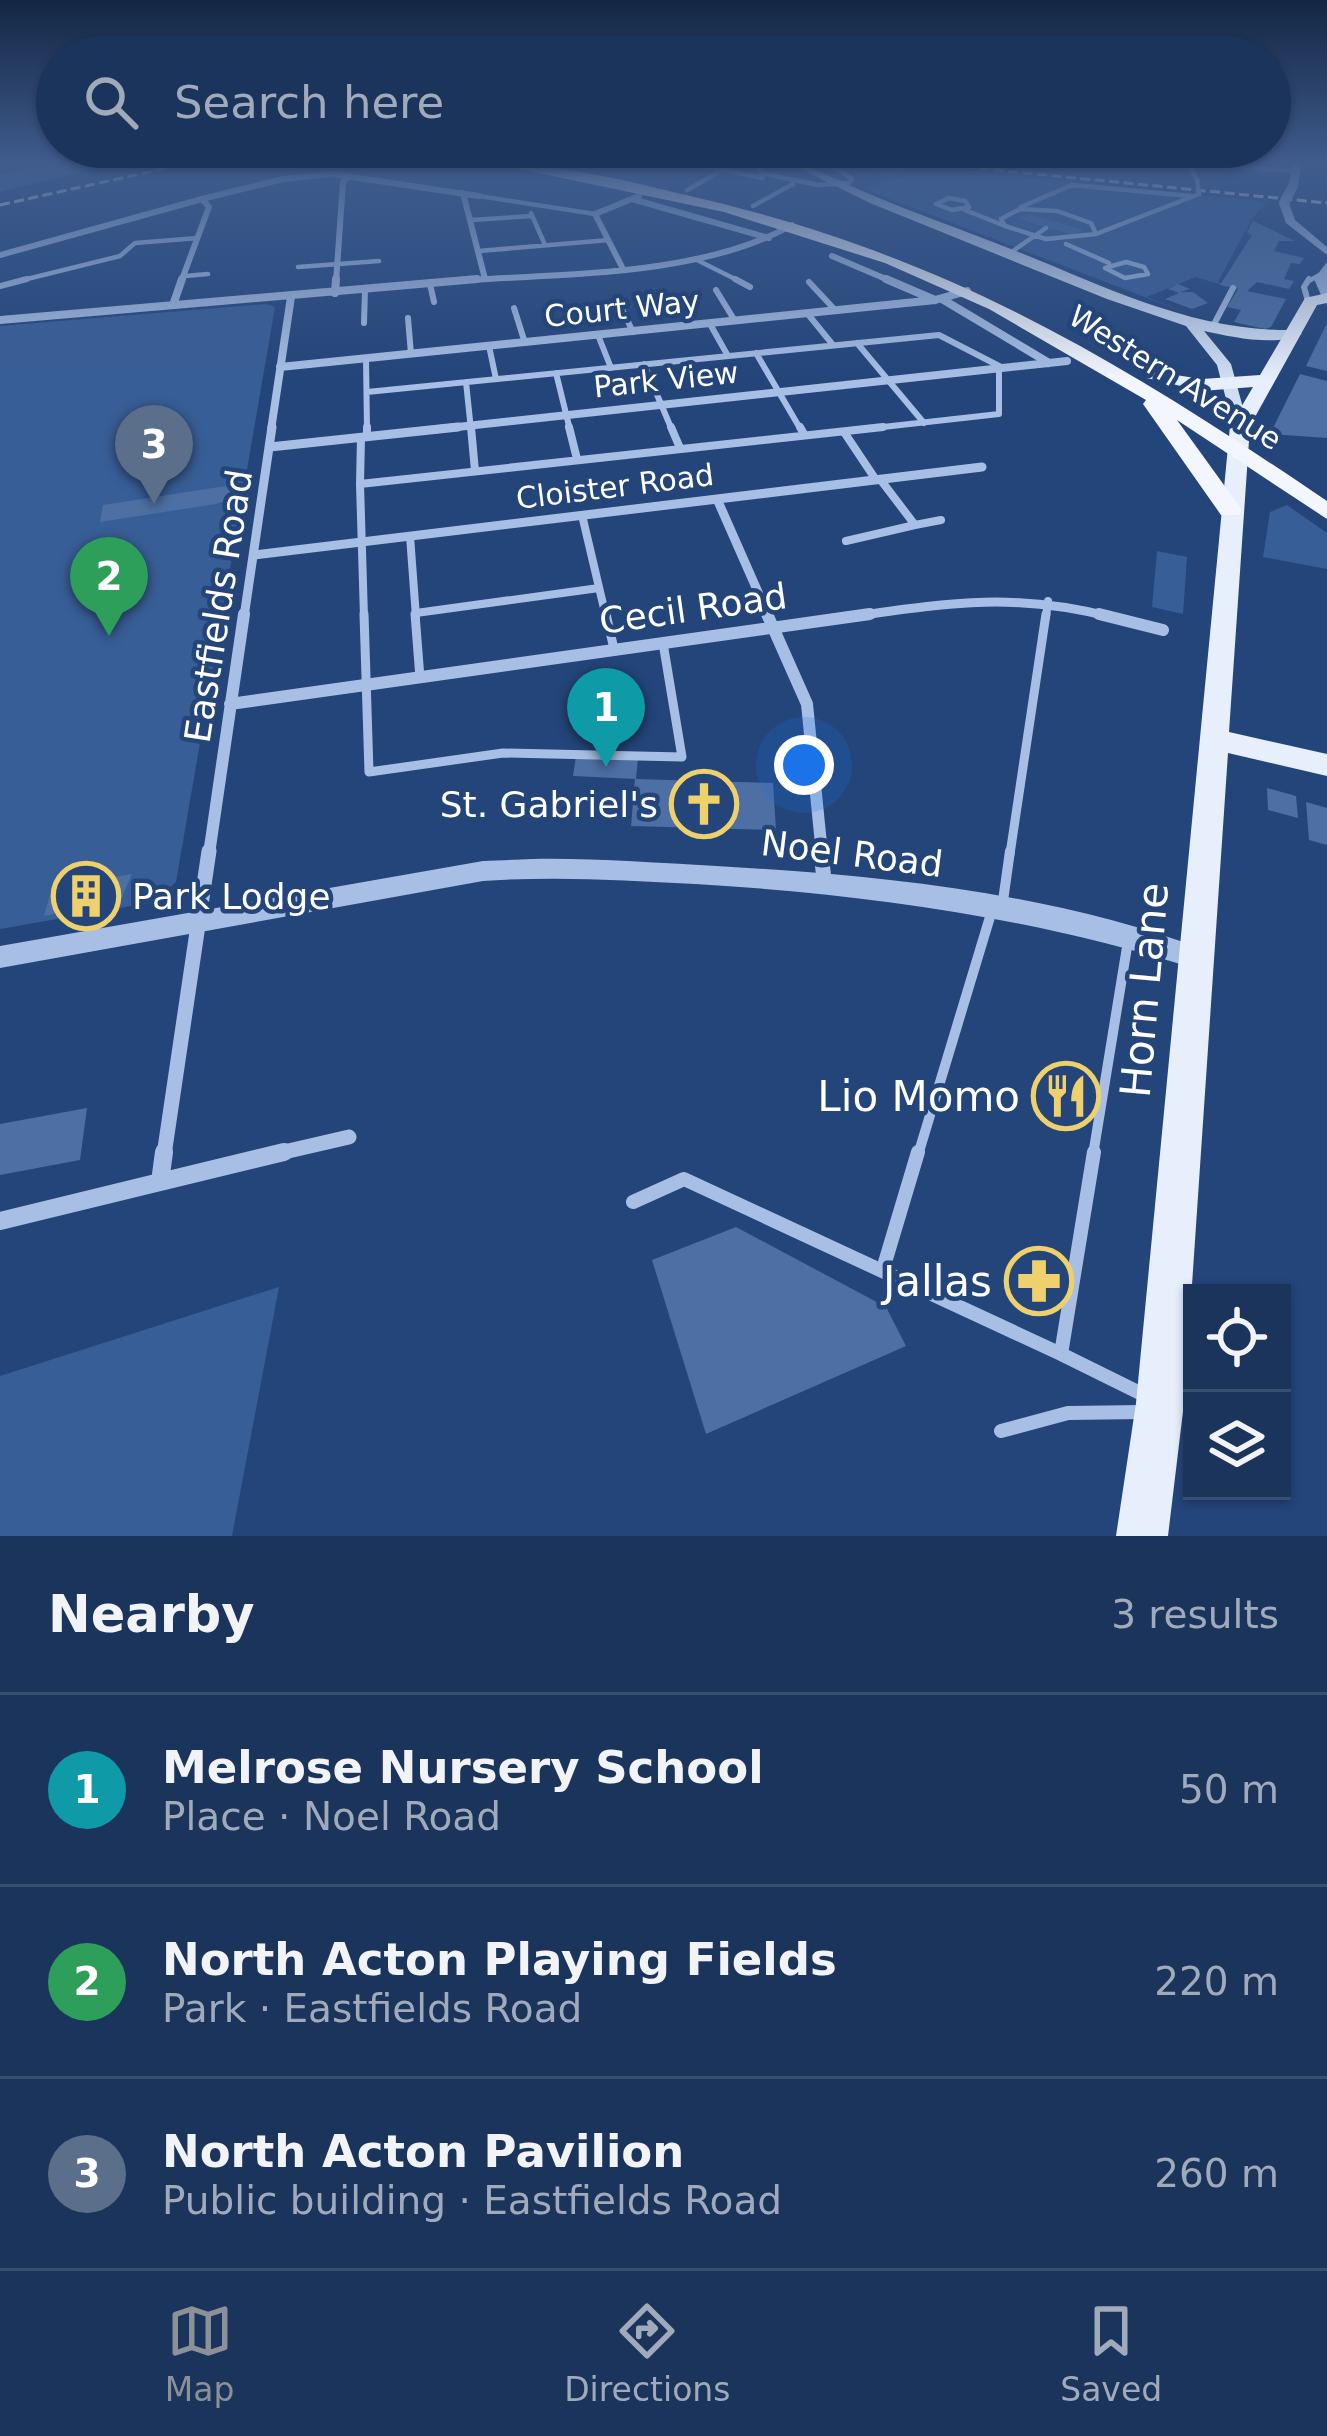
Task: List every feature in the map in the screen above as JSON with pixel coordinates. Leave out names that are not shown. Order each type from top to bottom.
[{"type":"highway","name":"Western Avenue","points":[[806,236],[967,291],[1150,383]]},
{"type":"highway","name":"Western Avenue","points":[[843,236],[944,269],[1067,327],[1327,490]]},
{"type":"highway","points":[[1150,383],[1231,509]]},
{"type":"highway","name":"Western Avenue","points":[[1239,436],[1327,512]]},
{"type":"main road","points":[[966,236],[1191,325],[1295,334]]},
{"type":"main road","points":[[1239,436],[1266,380],[1321,299]]},
{"type":"main road","points":[[1191,325],[1218,353],[1239,436]]},
{"type":"main road","points":[[1150,383],[1266,380]]},
{"type":"main road","name":"Horn Lane","points":[[1142,1536],[1160,1407],[1239,436]]},
{"type":"main road","points":[[1214,739],[1327,765]]},
{"type":"street","points":[[0,255],[71,236]]},
{"type":"street","points":[[334,292],[339,236]]},
{"type":"street","points":[[475,236],[485,279]]},
{"type":"street","points":[[607,236],[622,267]]},
{"type":"street","points":[[762,236],[770,238]]},
{"type":"street","points":[[0,320],[698,260],[774,236]]},
{"type":"street","points":[[173,305],[198,238]]},
{"type":"street","points":[[832,256],[939,300],[1032,348],[1049,363]]},
{"type":"street","points":[[1321,299],[1325,271]]},
{"type":"street","name":"Court Way","points":[[280,367],[939,300],[967,291]]},
{"type":"street","name":"Eastfields Road","points":[[160,1182],[291,297]]},
{"type":"street","name":"Park View","points":[[270,447],[1067,361]]},
{"type":"street","name":"Cloister Road","points":[[254,555],[982,467]]},
{"type":"street","points":[[717,499],[808,704],[824,880]]},
{"type":"street","name":"Cecil Road","points":[[230,704],[968,600],[1048,601],[1163,629]]},
{"type":"street","name":"Noel Road","points":[[0,958],[533,866],[824,880],[997,907],[1129,936],[1193,957]]},
{"type":"street","points":[[0,1221],[349,1137]]},
{"type":"lane","points":[[541,236],[545,245]]},
{"type":"lane","points":[[1027,236],[1066,244],[1108,263],[1132,263],[1149,272],[1140,278],[1118,276],[1107,271],[1108,263]]},
{"type":"lane","points":[[1066,244],[1100,236]]},
{"type":"lane","points":[[1010,253],[1030,237]]},
{"type":"lane","points":[[0,286],[120,256],[135,242],[198,238]]},
{"type":"lane","points":[[478,250],[609,240]]},
{"type":"lane","points":[[698,260],[750,287]]},
{"type":"lane","points":[[298,267],[379,261]]},
{"type":"lane","points":[[1321,299],[1304,287],[1311,275],[1325,271]]},
{"type":"lane","points":[[185,276],[208,274]]},
{"type":"lane","points":[[809,282],[836,310]]},
{"type":"lane","points":[[430,284],[434,302]]},
{"type":"lane","points":[[1212,328],[1233,288]]},
{"type":"lane","points":[[364,322],[365,290]]},
{"type":"lane","points":[[716,290],[735,321]]},
{"type":"lane","points":[[617,299],[633,332]]},
{"type":"lane","points":[[514,308],[525,343]]},
{"type":"lane","points":[[807,313],[833,345]]},
{"type":"lane","points":[[408,318],[411,354]]},
{"type":"lane","points":[[710,324],[728,356]]},
{"type":"lane","points":[[360,484],[999,414],[1001,368],[939,334],[368,392]]},
{"type":"lane","points":[[598,335],[611,368]]},
{"type":"lane","points":[[857,343],[924,423]]},
{"type":"lane","points":[[489,346],[496,379]]},
{"type":"lane","points":[[756,353],[804,434]]},
{"type":"lane","points":[[366,358],[368,392],[360,484],[369,772],[503,753],[682,757],[663,643]]},
{"type":"lane","points":[[644,364],[680,448]]},
{"type":"lane","points":[[556,373],[577,460]]},
{"type":"lane","points":[[466,382],[475,471]]},
{"type":"lane","points":[[844,432],[915,525]]},
{"type":"lane","points":[[582,515],[614,650]]},
{"type":"lane","points":[[846,541],[941,520]]},
{"type":"lane","points":[[410,536],[420,678]]},
{"type":"lane","points":[[416,613],[599,588]]},
{"type":"lane","points":[[883,1269],[997,907],[1048,601]]},
{"type":"lane","points":[[1061,1354],[1129,936]]},
{"type":"lane","points":[[633,1202],[684,1179],[1061,1354],[1160,1407]]},
{"type":"lane","points":[[1001,1431],[1068,1413],[1160,1407]]},
{"type":"shaded area","points":[[986,236],[1243,236],[1218,282],[1237,289],[1195,277],[1147,297],[1191,315]]},
{"type":"shaded area","points":[[266,304],[275,307],[176,882],[154,902],[0,929],[0,326]]},
{"type":"shaded area","points":[[1287,505],[1327,533],[1327,569],[1263,557],[1270,512]]},
{"type":"shaded area","points":[[1157,551],[1187,557],[1183,614],[1152,607]]},
{"type":"shaded area","points":[[279,1287],[232,1536],[0,1536],[0,1376]]},
{"type":"building","points":[[1252,236],[1284,236],[1295,241],[1279,241],[1274,251],[1304,258],[1300,264],[1291,263],[1284,279],[1294,281],[1289,289],[1257,282],[1247,291],[1286,299],[1271,327],[1265,329],[1234,322],[1241,310],[1227,307],[1238,289],[1220,285]]},
{"type":"building","points":[[1178,284],[1190,289],[1180,292],[1193,292],[1208,303],[1192,309],[1165,299],[1179,293],[1168,289]]},
{"type":"building","points":[[1327,323],[1327,371],[1306,366]]},
{"type":"building","points":[[1300,374],[1327,381],[1327,438],[1270,434]]},
{"type":"building","points":[[232,485],[231,499],[216,504],[100,522],[103,505]]},
{"type":"building","points":[[576,756],[638,758],[636,779],[573,776]]},
{"type":"building","name":"St. Gabriel's","points":[[635,779],[773,783],[776,830],[631,826]]},
{"type":"building","points":[[1267,788],[1296,796],[1298,818],[1268,810]]},
{"type":"building","points":[[1306,802],[1327,808],[1327,845],[1309,840]]},
{"type":"building","name":"Park Lodge","points":[[132,874],[121,899],[44,916],[52,888]]},
{"type":"building","points":[[87,1108],[80,1160],[0,1175],[0,1124]]},
{"type":"building","points":[[736,1227],[886,1307],[906,1346],[706,1434],[652,1260]]},
{"type":"place","name":"North Acton Pavilion","points":[[154,504]]},
{"type":"place","name":"North Acton Playing Fields","points":[[109,636]]},
{"type":"place","name":"Melrose Nursery School","points":[[606,767]]},
{"type":"place","name":"St. Gabriel's","points":[[704,804]]},
{"type":"place","name":"Park Lodge","points":[[86,896]]},
{"type":"place","name":"Lio Momo","points":[[1066,1096]]},
{"type":"place","name":"Jallas","points":[[1039,1281]]}]
